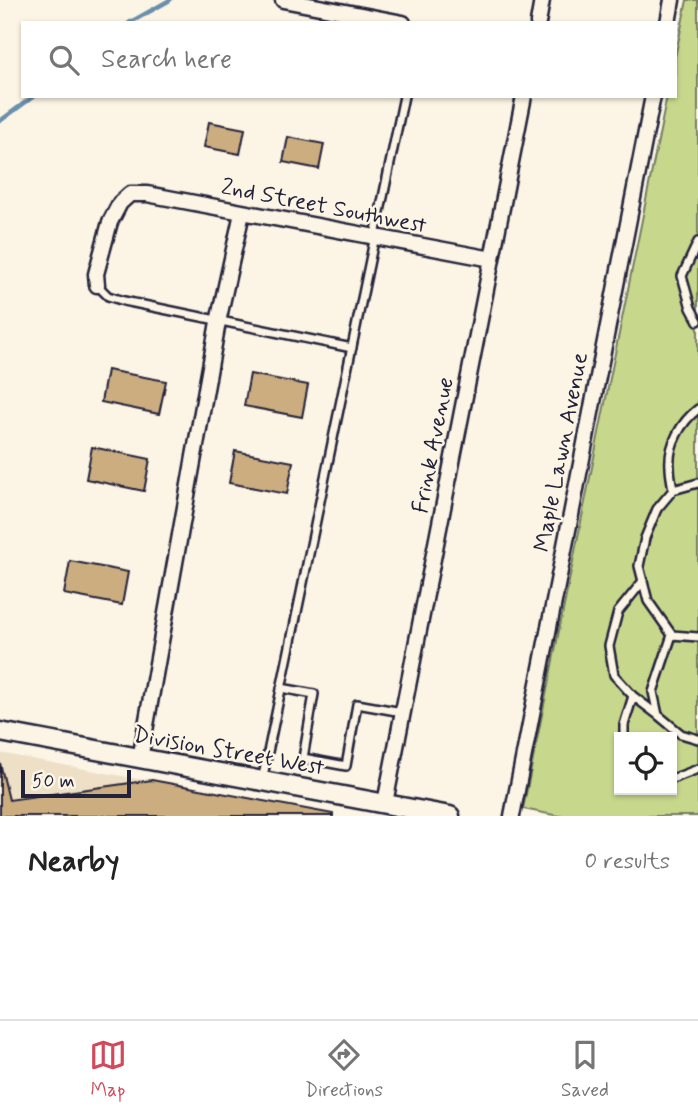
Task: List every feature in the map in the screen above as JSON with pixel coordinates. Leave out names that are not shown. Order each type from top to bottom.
[{"type":"street","points":[[283,0],[393,21]]},
{"type":"street","points":[[538,21],[542,0]]},
{"type":"street","points":[[668,21],[672,0]]},
{"type":"street","name":"Frink Avenue","points":[[385,803],[524,98]]},
{"type":"street","name":"Maple Lawn Avenue","points":[[512,816],[653,98]]},
{"type":"street","name":"2nd Street Southwest","points":[[97,285],[96,274],[110,222],[120,203],[130,194],[147,194],[492,259]]},
{"type":"street","points":[[140,759],[218,322],[243,213]]},
{"type":"street","name":"Division Street West","points":[[0,732],[450,816]]},
{"type":"lane","points":[[262,781],[404,98]]},
{"type":"lane","points":[[698,242],[682,276],[691,308],[698,321]]},
{"type":"lane","points":[[97,285],[107,296],[124,301],[352,348]]},
{"type":"lane","points":[[673,489],[669,465],[675,436],[698,409]]},
{"type":"lane","points":[[672,635],[648,601],[639,566],[645,538],[657,509],[673,489],[698,484]]},
{"type":"lane","points":[[643,581],[618,612],[608,646],[614,675],[633,696],[681,734],[698,739]]},
{"type":"lane","points":[[672,635],[698,637]]},
{"type":"lane","points":[[658,715],[653,692],[672,635]]},
{"type":"lane","points":[[281,688],[314,694],[303,758],[346,766],[357,704],[403,712]]},
{"type":"lane","points":[[624,732],[633,696]]},
{"type":"lane","points":[[677,777],[698,769]]},
{"type":"shaded area","points":[[0,753],[334,816],[0,816]]},
{"type":"green space","points":[[687,0],[698,0],[698,816],[559,816],[523,809],[667,98],[677,98],[677,48]]},
{"type":"building","points":[[209,122],[245,129],[240,154],[204,147]]},
{"type":"building","points":[[288,137],[324,144],[319,169],[283,162]]},
{"type":"building","points":[[107,370],[166,381],[159,414],[101,402]]},
{"type":"building","points":[[250,374],[308,385],[302,417],[244,406]]},
{"type":"building","points":[[92,447],[150,459],[144,491],[86,479]]},
{"type":"building","points":[[235,451],[293,462],[287,494],[229,483]]},
{"type":"building","points":[[70,561],[128,572],[122,605],[64,594]]},
{"type":"building","points":[[0,763],[9,800],[152,780],[333,816],[0,816]]},
{"type":"waterway","points":[[133,21],[170,0]]},
{"type":"waterway","points":[[0,121],[31,98]]}]
